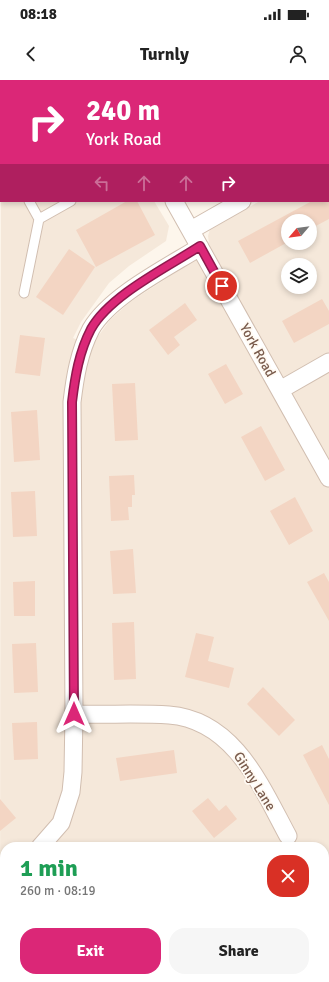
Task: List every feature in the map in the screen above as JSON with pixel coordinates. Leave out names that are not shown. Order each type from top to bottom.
[{"type":"street","name":"York Road","points":[[175,202],[329,478]]},
{"type":"street","points":[[191,230],[237,202]]},
{"type":"street","points":[[44,842],[61,823],[67,807],[73,772],[72,402],[76,370],[92,328],[122,296],[200,246]]},
{"type":"street","points":[[280,390],[329,362]]},
{"type":"street","name":"Ginny Lane","points":[[74,714],[171,716],[205,725],[222,736],[237,750],[269,801],[288,836]]},
{"type":"lane","points":[[24,293],[39,219],[30,202]]},
{"type":"lane","points":[[39,219],[70,202]]},
{"type":"shaded area","points":[[1,202],[155,202],[169,226],[166,241],[129,266],[109,283],[81,322],[73,338],[91,346],[110,320],[130,302],[210,250],[208,236],[210,229],[258,202],[329,202],[329,842],[0,842]]},
{"type":"building","points":[[125,202],[138,202],[155,235],[96,267],[76,230]]},
{"type":"building","points":[[310,202],[329,202],[329,219],[317,225],[317,214],[288,214]]},
{"type":"building","points":[[281,218],[281,246],[250,263],[238,241]]},
{"type":"building","points":[[69,249],[95,267],[63,315],[36,297]]},
{"type":"building","points":[[322,299],[329,311],[329,324],[294,343],[282,321]]},
{"type":"building","points":[[185,303],[197,320],[174,337],[180,345],[168,355],[149,330]]},
{"type":"building","points":[[20,335],[45,338],[40,376],[15,373]]},
{"type":"building","points":[[226,364],[243,394],[225,404],[208,374]]},
{"type":"building","points":[[135,383],[138,440],[115,441],[112,384]]},
{"type":"building","points":[[37,410],[40,460],[14,462],[11,412]]},
{"type":"building","points":[[261,426],[285,470],[265,481],[241,437]]},
{"type":"building","points":[[134,475],[135,495],[132,495],[132,507],[128,507],[129,520],[111,521],[109,476]]},
{"type":"building","points":[[35,491],[37,536],[13,537],[11,492]]},
{"type":"building","points":[[295,497],[313,531],[289,545],[270,511]]},
{"type":"building","points":[[133,549],[136,593],[113,594],[110,551]]},
{"type":"building","points":[[324,573],[329,582],[329,621],[307,582]]},
{"type":"building","points":[[35,581],[35,616],[14,616],[13,582]]},
{"type":"building","points":[[134,622],[136,679],[114,680],[112,623]]},
{"type":"building","points":[[196,633],[214,637],[208,661],[234,668],[229,688],[185,677]]},
{"type":"building","points":[[36,643],[38,692],[14,693],[12,644]]},
{"type":"building","points":[[263,687],[295,720],[279,736],[247,704]]},
{"type":"building","points":[[37,722],[38,759],[14,760],[12,723]]},
{"type":"building","points":[[322,745],[329,759],[329,805],[303,755]]},
{"type":"building","points":[[174,750],[177,773],[120,781],[116,758]]},
{"type":"building","points":[[208,798],[219,811],[226,805],[237,819],[214,838],[192,811]]},
{"type":"building","points":[[0,799],[16,818],[0,831]]},
{"type":"route","points":[[74,714],[72,402],[76,370],[83,348],[92,328],[122,296],[200,246],[222,286]]}]
